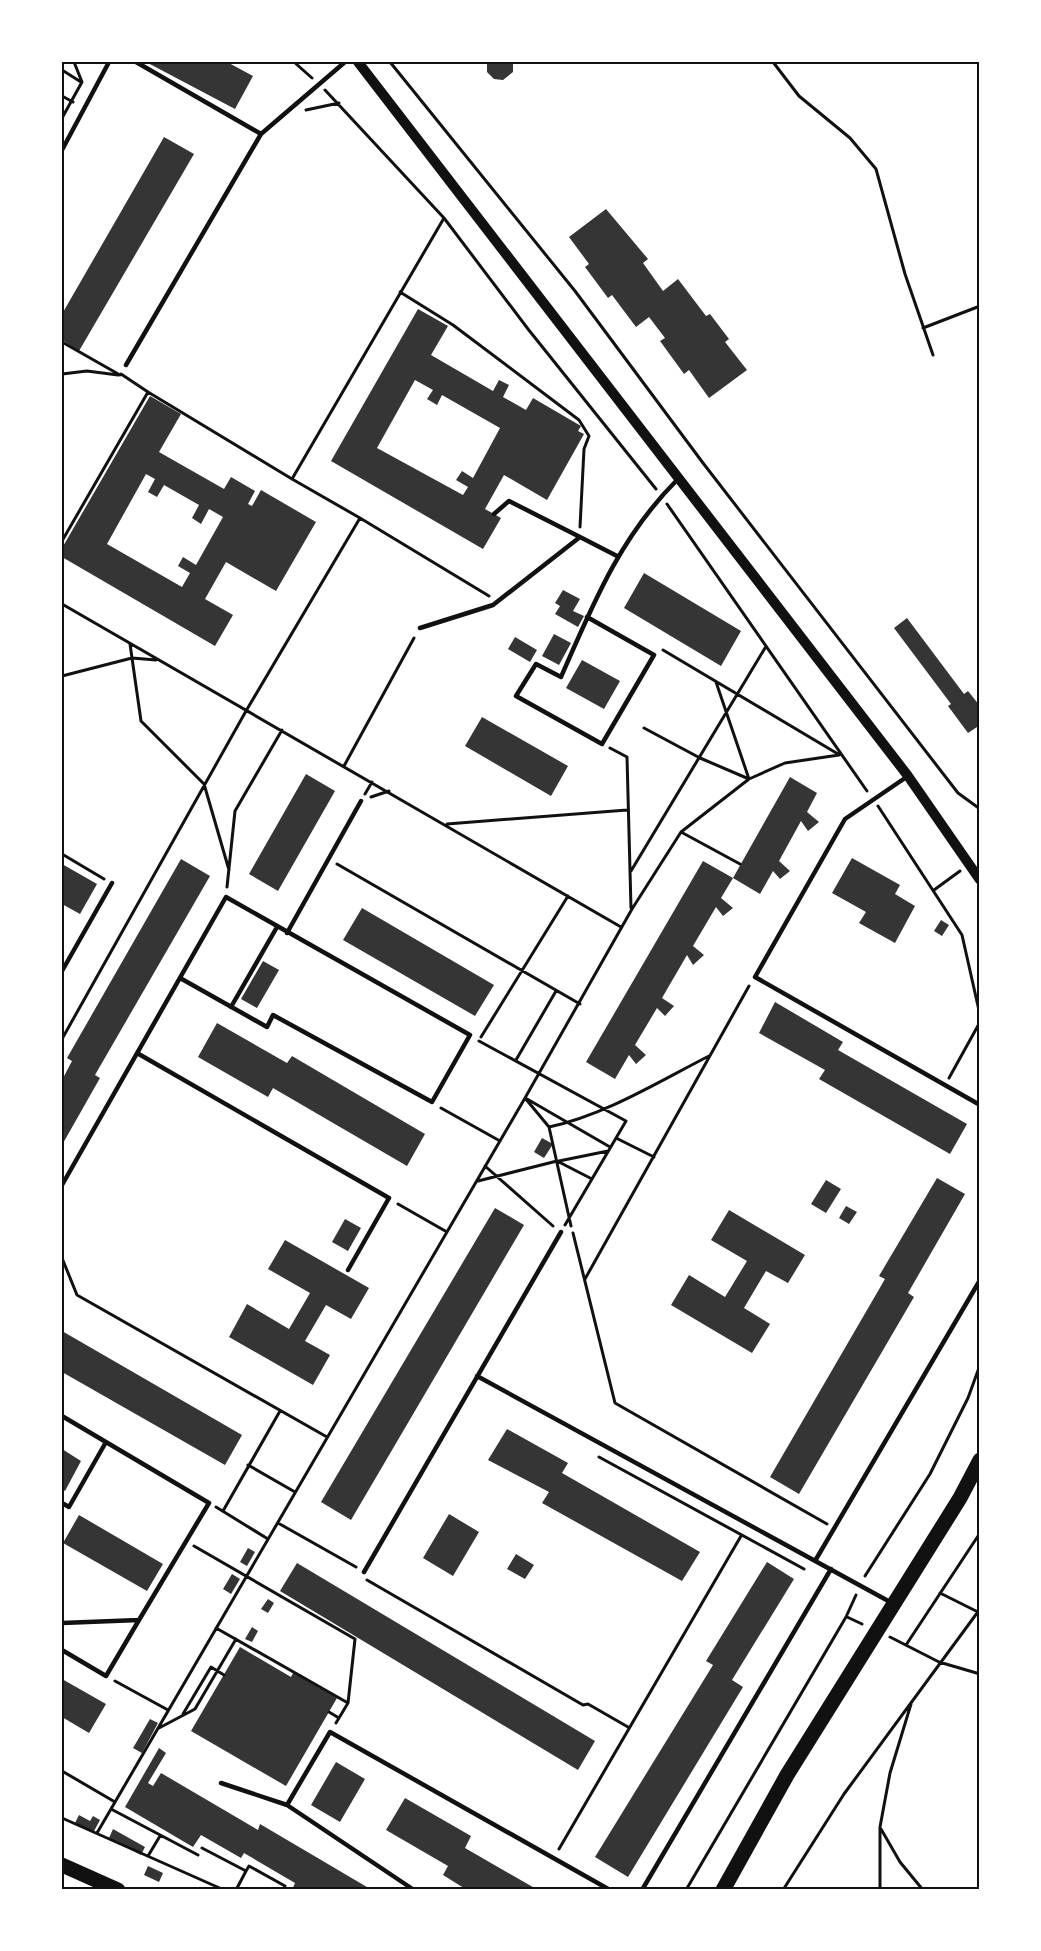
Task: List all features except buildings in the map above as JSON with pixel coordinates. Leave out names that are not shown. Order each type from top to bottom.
[{"type":"main road","points":[[723,1890],[782,1785],[960,1498],[980,1460]]},
{"type":"main road","points":[[62,1865],[118,1890]]},
{"type":"street","points":[[358,62],[908,776],[980,880]]},
{"type":"lane","points":[[62,150],[109,62]]},
{"type":"lane","points":[[136,62],[261,134]]},
{"type":"lane","points":[[126,365],[261,134],[345,62]]},
{"type":"lane","points":[[587,616],[654,655],[602,744],[516,696],[536,664],[561,677],[587,616],[617,556],[661,496],[679,478]]},
{"type":"lane","points":[[494,514],[509,501],[617,556]]},
{"type":"lane","points":[[420,628],[493,605],[580,537]]},
{"type":"lane","points":[[908,776],[845,819],[755,977],[980,1105]]},
{"type":"lane","points":[[287,933],[361,801]]},
{"type":"lane","points":[[62,971],[112,883]]},
{"type":"lane","points":[[62,1185],[226,897],[470,1035],[432,1102],[273,1016],[267,1027],[180,978]]},
{"type":"lane","points":[[231,1007],[277,927]]},
{"type":"lane","points":[[137,1053],[389,1198],[348,1270]]},
{"type":"lane","points":[[364,1572],[561,1232]]},
{"type":"lane","points":[[815,1561],[980,1280]]},
{"type":"lane","points":[[477,1376],[894,1604]]},
{"type":"lane","points":[[62,1416],[209,1503],[106,1676],[62,1650]]},
{"type":"lane","points":[[62,1503],[69,1507],[106,1442]]},
{"type":"lane","points":[[642,1890],[831,1569]]},
{"type":"lane","points":[[62,1623],[139,1620]]},
{"type":"lane","points":[[287,1805],[330,1732],[610,1890]]},
{"type":"lane","points":[[220,1783],[287,1805],[414,1890]]},
{"type":"path","points":[[74,62],[82,82]]},
{"type":"path","points":[[390,62],[575,291],[717,481],[958,793],[980,809]]},
{"type":"path","points":[[773,62],[799,96],[850,138],[876,169],[905,274],[933,355]]},
{"type":"path","points":[[62,70],[96,90]]},
{"type":"path","points":[[62,118],[82,82]]},
{"type":"path","points":[[62,96],[85,109]]},
{"type":"path","points":[[283,115],[339,103],[444,218],[528,329],[661,496],[839,755],[874,800],[962,935],[980,1015]]},
{"type":"path","points":[[292,479],[444,218]]},
{"type":"path","points":[[400,292],[453,326],[579,420],[589,436],[584,449],[580,537]]},
{"type":"path","points":[[923,328],[980,306]]},
{"type":"path","points":[[62,342],[120,376],[87,371],[62,374]]},
{"type":"path","points":[[131,382],[498,601]]},
{"type":"path","points":[[62,541],[148,392]]},
{"type":"path","points":[[62,1039],[204,784],[360,518]]},
{"type":"path","points":[[62,604],[622,927]]},
{"type":"path","points":[[344,766],[420,628]]},
{"type":"path","points":[[130,644],[141,721],[204,784],[229,870]]},
{"type":"path","points":[[653,644],[839,755]]},
{"type":"path","points":[[630,872],[765,648]]},
{"type":"path","points":[[62,676],[132,658],[158,660]]},
{"type":"path","points":[[715,680],[749,779]]},
{"type":"path","points":[[644,728],[700,758],[749,779]]},
{"type":"path","points":[[226,897],[236,811],[282,730]]},
{"type":"path","points":[[602,744],[627,757],[632,909]]},
{"type":"path","points":[[97,1833],[525,1098],[632,909],[681,832],[749,779],[785,763],[839,755]]},
{"type":"path","points":[[361,801],[372,782]]},
{"type":"path","points":[[361,801],[389,791]]},
{"type":"path","points":[[445,824],[627,810]]},
{"type":"path","points":[[681,832],[740,864]]},
{"type":"path","points":[[62,854],[112,883]]},
{"type":"path","points":[[329,859],[579,1004]]},
{"type":"path","points":[[933,890],[970,865]]},
{"type":"path","points":[[473,1050],[568,896]]},
{"type":"path","points":[[585,1281],[755,977]]},
{"type":"path","points":[[516,1060],[556,990]]},
{"type":"path","points":[[945,1084],[980,1022]]},
{"type":"path","points":[[470,1035],[626,1121],[561,1232],[485,1166]]},
{"type":"path","points":[[549,1127],[568,1123],[603,1109],[711,1056]]},
{"type":"path","points":[[440,1108],[446,1098]]},
{"type":"path","points":[[525,1098],[609,1149]]},
{"type":"path","points":[[525,1098],[549,1127],[615,1403],[834,1528]]},
{"type":"path","points":[[432,1102],[500,1141]]},
{"type":"path","points":[[616,1138],[654,1157]]},
{"type":"path","points":[[476,1181],[609,1149]]},
{"type":"path","points":[[557,1161],[592,1179]]},
{"type":"path","points":[[389,1198],[447,1232]]},
{"type":"path","points":[[62,1258],[77,1295],[327,1437]]},
{"type":"path","points":[[686,1890],[846,1617],[860,1585],[930,1474],[968,1398],[980,1365]]},
{"type":"path","points":[[223,1511],[280,1410]]},
{"type":"path","points":[[596,1455],[824,1580]]},
{"type":"path","points":[[248,1465],[295,1492]]},
{"type":"path","points":[[209,1503],[268,1539]]},
{"type":"path","points":[[278,1523],[364,1572],[366,1579],[583,1705],[588,1704],[628,1727]]},
{"type":"path","points":[[906,1645],[980,1533]]},
{"type":"path","points":[[554,1857],[741,1536]]},
{"type":"path","points":[[186,1541],[355,1639],[348,1703],[330,1732]]},
{"type":"path","points":[[783,1890],[844,1794],[939,1662],[979,1611],[940,1593]]},
{"type":"path","points":[[216,1628],[348,1703]]},
{"type":"path","points":[[878,1631],[939,1662],[980,1674]]},
{"type":"path","points":[[157,1729],[195,1709],[236,1639]]},
{"type":"path","points":[[182,1716],[211,1667],[224,1675]]},
{"type":"path","points":[[106,1676],[168,1710]]},
{"type":"path","points":[[880,1890],[880,1827],[890,1773],[913,1698]]},
{"type":"path","points":[[329,1712],[339,1718]]},
{"type":"path","points":[[62,1772],[115,1802]]},
{"type":"path","points":[[111,1809],[198,1855]]},
{"type":"path","points":[[62,1818],[224,1890]]},
{"type":"path","points":[[880,1827],[900,1862],[923,1890]]},
{"type":"path","points":[[148,1856],[160,1836]]},
{"type":"path","points":[[202,1848],[246,1871]]},
{"type":"path","points":[[236,1890],[249,1866],[285,1886],[283,1890]]}]
